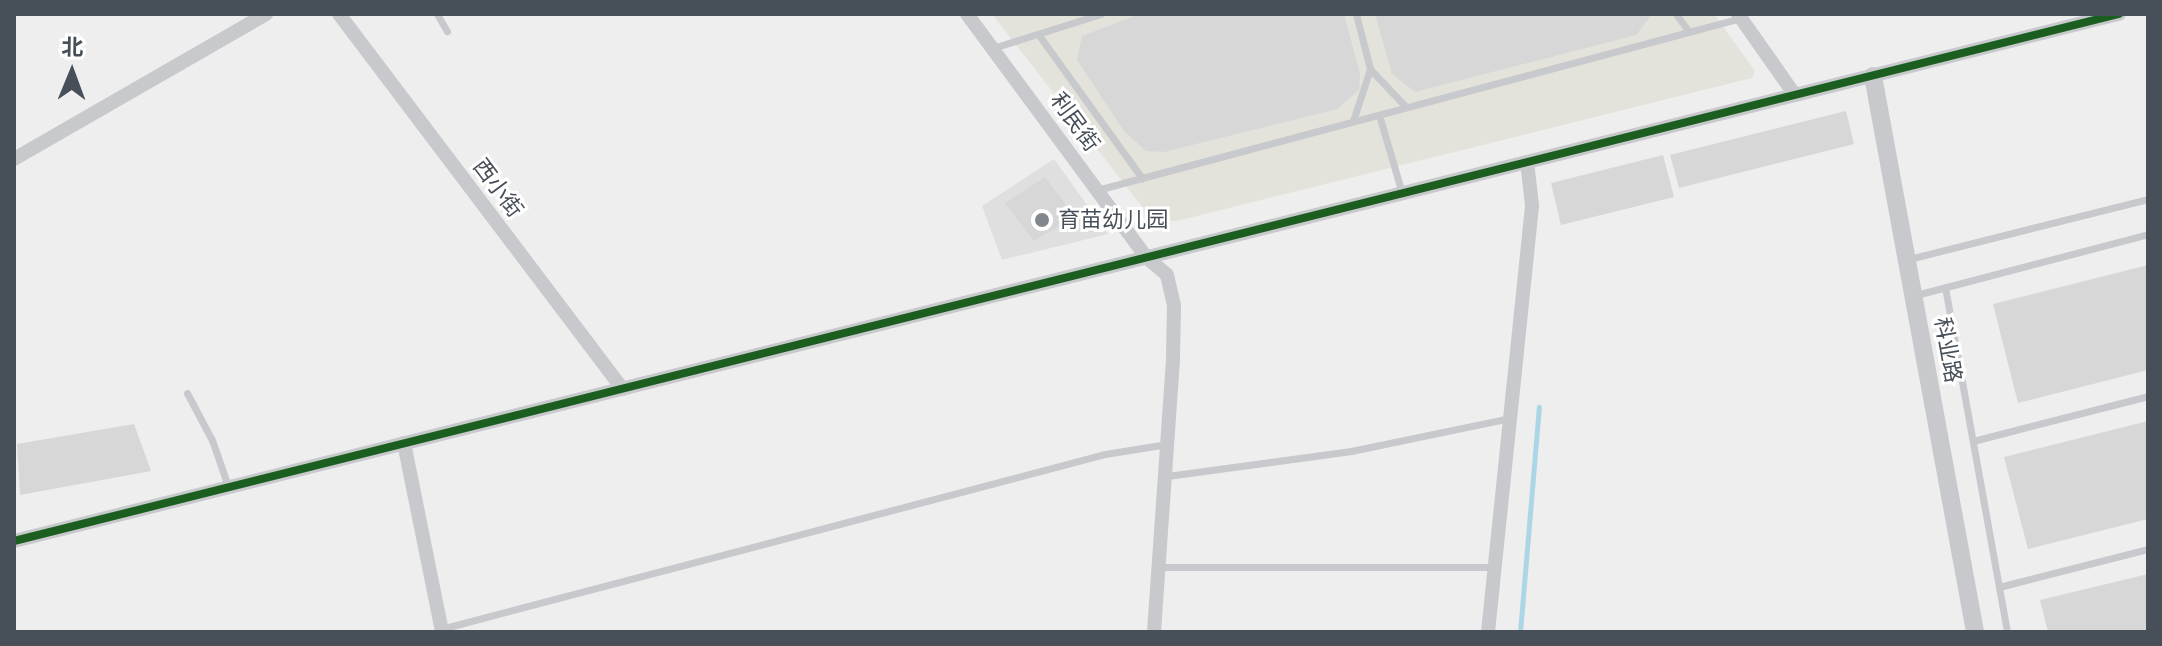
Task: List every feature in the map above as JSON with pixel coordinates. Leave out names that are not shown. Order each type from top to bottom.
[{"type":"street","points":[[14,159],[266,14]]},
{"type":"street","name":"西小街","points":[[339,14],[623,389]]},
{"type":"street","name":"利民街","points":[[967,14],[1147,258],[1167,275],[1174,306],[1169,444],[1162,567],[1154,632]]},
{"type":"street","points":[[14,541],[2119,14]]},
{"type":"street","points":[[1739,16],[1795,95]]},
{"type":"street","name":"科业路","points":[[1873,76],[1975,632]]},
{"type":"street","points":[[1488,632],[1532,205],[1527,162]]},
{"type":"street","points":[[404,443],[441,631]]},
{"type":"lane","points":[[437,14],[447,31]]},
{"type":"lane","points":[[993,48],[1101,14]]},
{"type":"lane","points":[[1356,14],[1370,69],[1406,107]]},
{"type":"lane","points":[[1676,14],[1689,32]]},
{"type":"lane","points":[[1097,190],[1739,16]]},
{"type":"lane","points":[[1038,34],[1142,178]]},
{"type":"lane","points":[[1353,121],[1370,69]]},
{"type":"lane","points":[[1379,115],[1403,194]]},
{"type":"lane","points":[[1907,259],[2148,199]]},
{"type":"lane","points":[[1913,296],[2148,234]]},
{"type":"lane","points":[[1945,287],[2007,632]]},
{"type":"lane","points":[[187,393],[212,440],[228,487]]},
{"type":"lane","points":[[1973,441],[2148,396]]},
{"type":"lane","points":[[1167,476],[1351,451],[1510,418]]},
{"type":"lane","points":[[441,631],[1105,454],[1169,444]]},
{"type":"lane","points":[[1999,587],[2148,549]]},
{"type":"lane","points":[[1162,567],[1495,567]]},
{"type":"shaded area","points":[[992,14],[1714,14],[1755,71],[1752,78],[1177,221],[1158,221],[1151,218]]},
{"type":"shaded area","name":"育苗幼儿园","points":[[1054,159],[1108,234],[1002,260],[982,206]]},
{"type":"building","points":[[1140,14],[1344,14],[1360,74],[1359,90],[1337,109],[1164,152],[1146,151],[1124,131],[1077,60],[1082,36]]},
{"type":"building","points":[[1375,14],[1652,14],[1636,35],[1415,92],[1392,74]]},
{"type":"building","points":[[1846,111],[1854,144],[1679,188],[1670,155]]},
{"type":"building","points":[[1663,155],[1674,197],[1561,225],[1551,183]]},
{"type":"building","points":[[1045,177],[1075,217],[1034,241],[1005,203]]},
{"type":"building","points":[[2148,265],[2148,370],[2018,403],[1993,304]]},
{"type":"building","points":[[2148,421],[2148,519],[2028,549],[2004,457]]},
{"type":"building","points":[[134,424],[151,471],[20,495],[17,444]]},
{"type":"building","points":[[2148,574],[2148,632],[2048,632],[2040,600]]},
{"type":"waterway","points":[[1520,632],[1539,407]]},
{"type":"cycle path","points":[[14,541],[2119,14]]},
{"type":"place","name":"育苗幼儿园","points":[[1042,220]]}]
